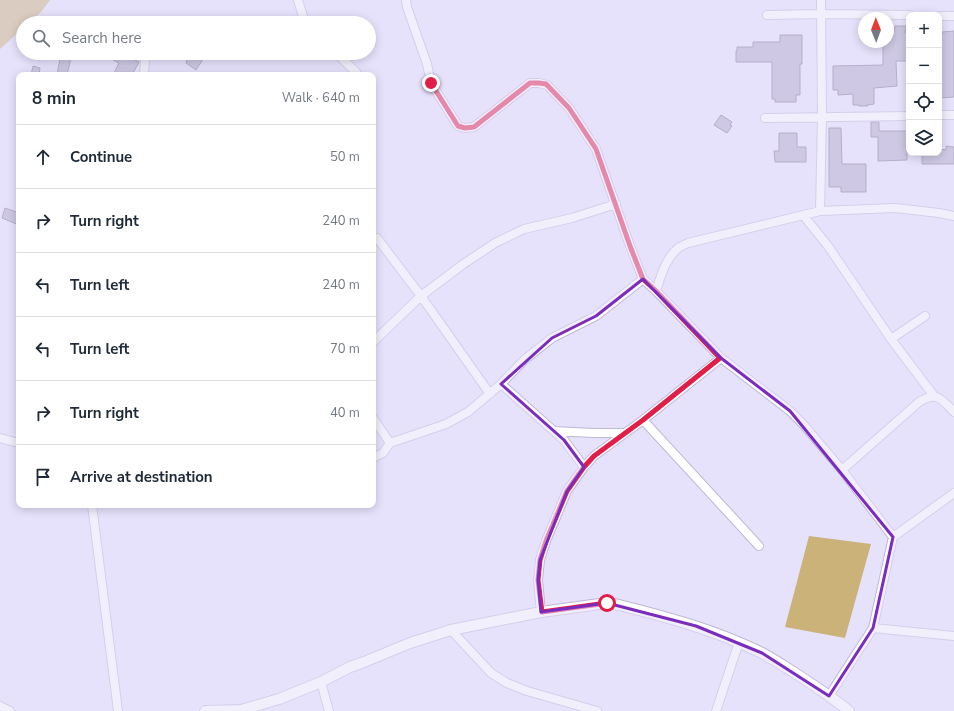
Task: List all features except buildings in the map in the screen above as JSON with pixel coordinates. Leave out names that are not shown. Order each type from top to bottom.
[{"type":"street","points":[[298,0],[303,16]]},
{"type":"street","points":[[406,0],[407,7],[427,64],[431,83],[458,126],[465,128],[474,127],[530,83],[546,84],[569,108],[596,149],[643,279],[720,358],[790,411],[803,424],[842,470],[893,537]]},
{"type":"street","points":[[820,211],[822,117],[821,0]]},
{"type":"street","points":[[767,15],[906,15]]},
{"type":"street","points":[[942,16],[954,16]]},
{"type":"street","points":[[144,72],[145,60]]},
{"type":"street","points":[[343,60],[356,72]]},
{"type":"street","points":[[942,115],[954,115]]},
{"type":"street","points":[[765,118],[906,116]]},
{"type":"street","points":[[376,339],[421,296],[462,265],[495,243],[524,229],[572,218],[616,204]]},
{"type":"street","points":[[656,291],[668,258],[678,248],[688,243],[820,211],[895,208],[954,216]]},
{"type":"street","points":[[803,215],[828,246],[891,340],[934,396]]},
{"type":"street","points":[[377,238],[421,296],[490,394]]},
{"type":"street","points":[[376,456],[383,453],[390,443],[446,424],[468,412],[501,384],[524,360],[552,338],[596,316],[643,279]]},
{"type":"street","points":[[891,340],[925,316]]},
{"type":"street","points":[[542,612],[538,580],[540,560],[546,541],[567,491],[594,456],[643,420],[720,358]]},
{"type":"street","points":[[501,384],[564,440],[584,467]]},
{"type":"street","points":[[842,470],[919,402],[926,398],[934,396],[939,397],[954,412]]},
{"type":"street","points":[[643,420],[759,546]]},
{"type":"street","points":[[376,422],[390,443]]},
{"type":"street","points":[[554,431],[625,433]]},
{"type":"street","points":[[0,438],[16,442]]},
{"type":"street","points":[[829,696],[873,628],[893,537],[954,493]]},
{"type":"street","points":[[92,508],[118,711]]},
{"type":"street","points":[[205,711],[241,710],[279,699],[321,682],[350,667],[410,643],[451,630],[542,612],[607,603],[647,612],[696,626],[739,642],[762,653],[802,677],[848,711]]},
{"type":"street","points":[[873,628],[954,636]]},
{"type":"street","points":[[451,630],[491,673],[506,683],[527,691],[597,711]]},
{"type":"street","points":[[716,711],[739,642]]},
{"type":"street","points":[[321,682],[329,711]]},
{"type":"street","points":[[0,706],[10,711]]},
{"type":"highlighted area","points":[[643,279],[721,358],[790,411],[893,537],[873,628],[829,696],[762,653],[696,626],[607,603],[541,612],[538,580],[540,560],[567,491],[584,467],[564,440],[501,384],[552,338],[596,316]]},
{"type":"shaded area","points":[[0,0],[50,0],[37,16],[16,16],[16,34],[0,49]]},
{"type":"shaded area","points":[[809,536],[871,544],[845,638],[785,627]]},
{"type":"route","points":[[431,83],[458,126],[465,128],[474,127],[530,83],[546,84],[569,108],[596,149],[643,279],[720,358],[643,420],[594,456],[567,491],[546,541],[540,560],[538,580],[542,612],[607,603]]}]
